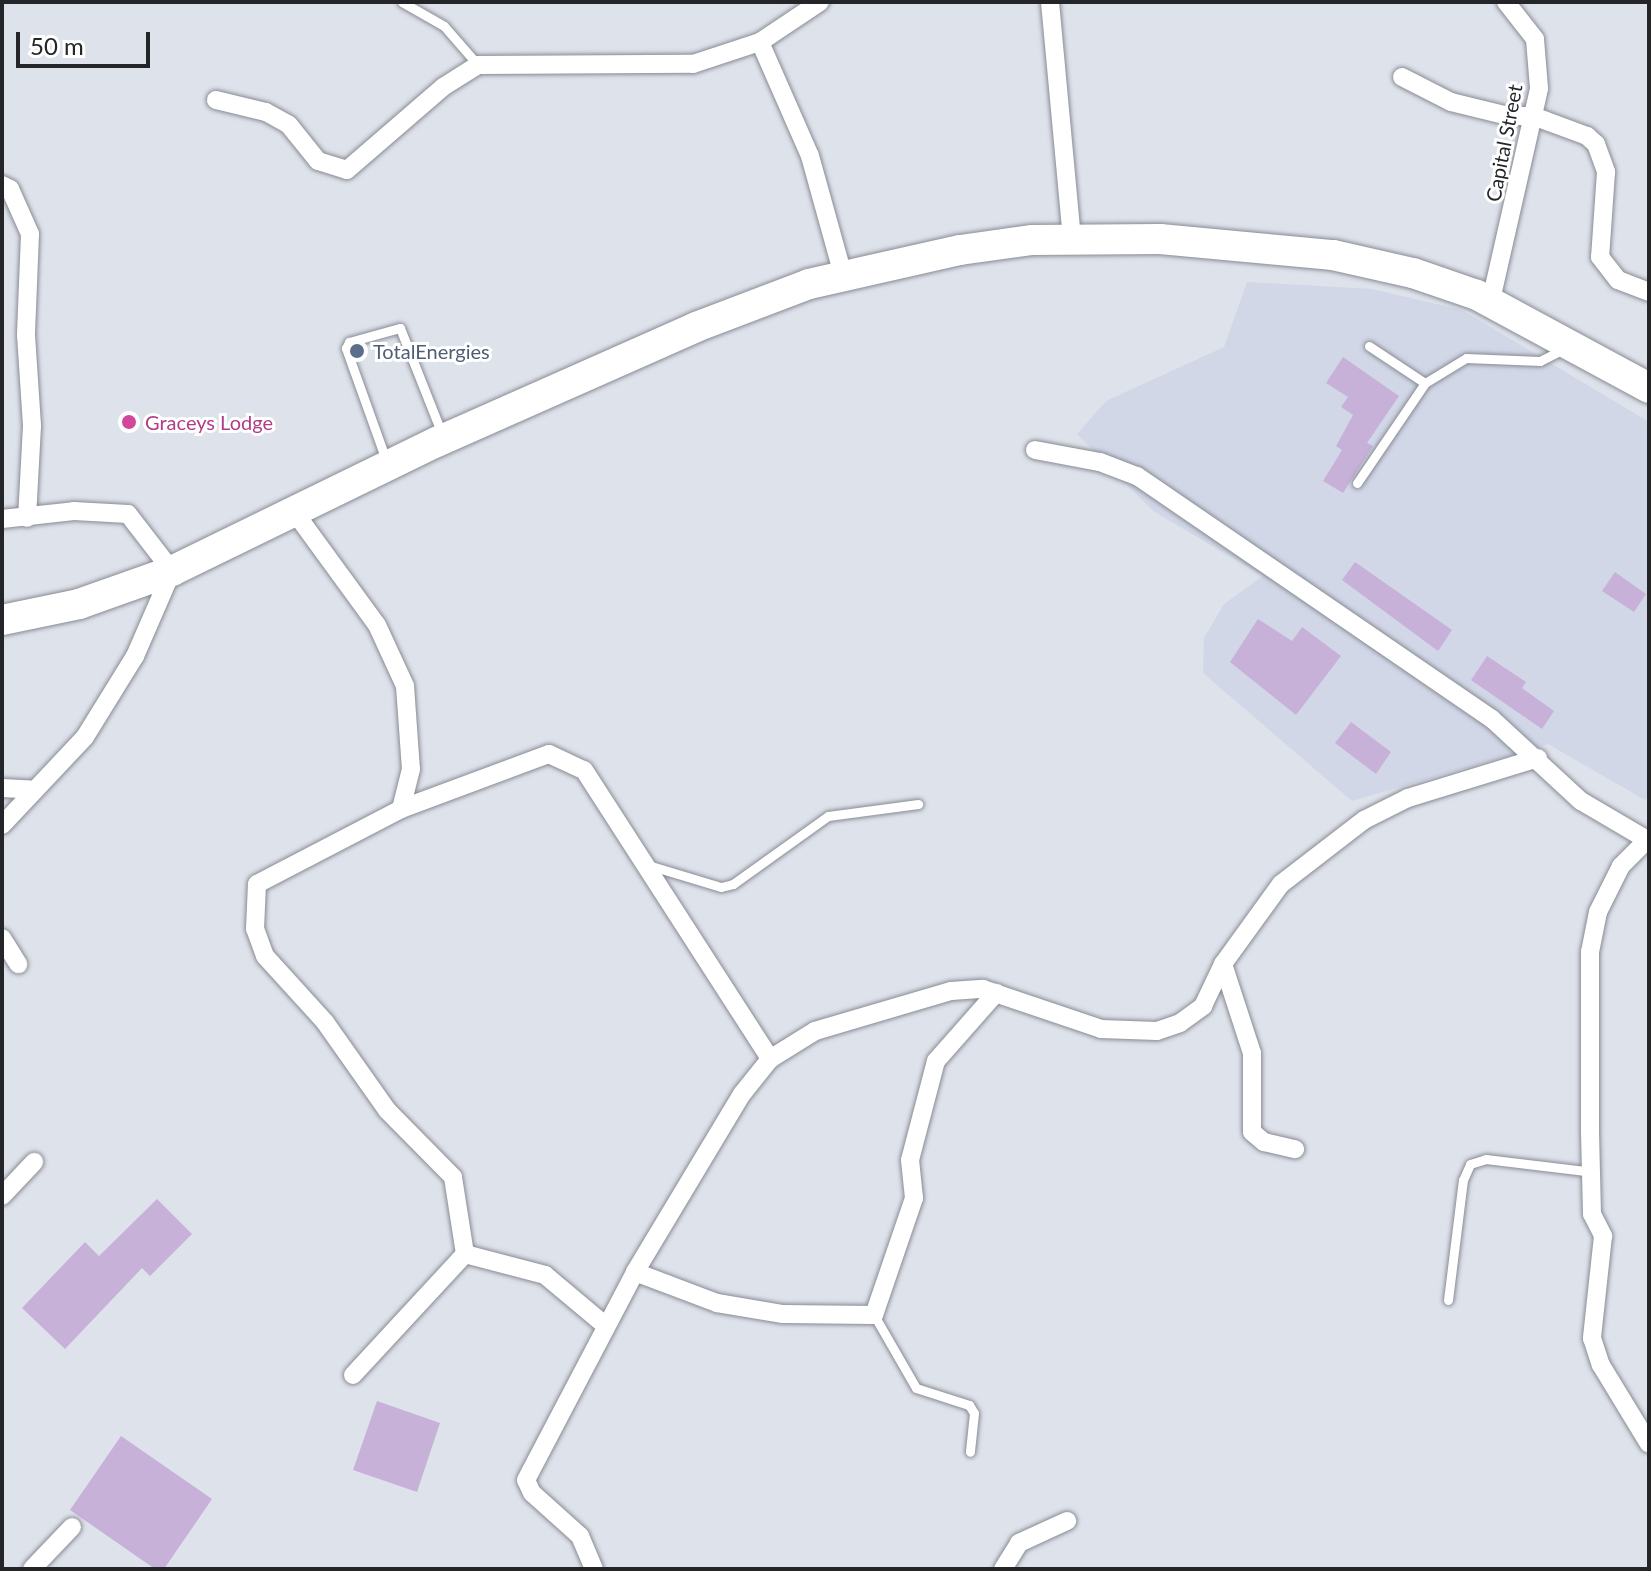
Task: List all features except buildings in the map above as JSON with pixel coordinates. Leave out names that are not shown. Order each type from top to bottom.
[{"type":"highway","points":[[2,620],[79,604],[172,571],[296,514],[444,439],[696,327],[843,275],[960,250],[1072,240],[1160,239],[1333,255],[1413,273],[1491,300],[1575,343],[1649,388]]},
{"type":"street","points":[[216,100],[266,112],[289,125],[318,161],[347,170],[443,87],[478,65],[693,64],[760,42],[820,2]]},
{"type":"street","points":[[1050,2],[1072,240]]},
{"type":"street","name":"Capital Street","points":[[1491,300],[1533,116],[1539,55],[1530,28],[1506,2]]},
{"type":"street","points":[[760,42],[810,156],[843,275]]},
{"type":"street","points":[[1402,77],[1451,102],[1533,116],[1596,144],[1606,172],[1600,257],[1618,280],[1649,292]]},
{"type":"street","points":[[2,185],[10,189],[30,234],[32,297],[26,335],[32,426],[27,518]]},
{"type":"street","points":[[1035,450],[1137,476],[1492,719],[1538,758],[1581,801],[1648,840],[1621,866],[1598,912],[1590,952],[1592,1214],[1603,1236],[1592,1338],[1601,1365],[1649,1444]]},
{"type":"street","points":[[2,519],[74,511],[128,514],[172,571],[135,656],[94,724],[3,826]]},
{"type":"street","points":[[296,514],[377,625],[405,686],[411,769],[401,809]]},
{"type":"street","points":[[465,1254],[453,1177],[359,1075],[325,1022],[265,956],[255,929],[257,884],[401,809],[549,754],[584,770],[770,1059]]},
{"type":"street","points":[[594,1569],[580,1536],[532,1493],[526,1480],[635,1272],[742,1094],[770,1059],[815,1031],[917,997],[983,989],[1101,1029],[1157,1031],[1180,1023],[1203,1006],[1223,964],[1281,884],[1364,820],[1408,798],[1538,758]]},
{"type":"street","points":[[2,788],[35,790]]},
{"type":"street","points":[[2,938],[18,964]]},
{"type":"street","points":[[1223,964],[1252,1053],[1252,1132],[1264,1142],[1295,1149]]},
{"type":"street","points":[[635,1272],[717,1303],[783,1314],[874,1315],[914,1198],[910,1160],[936,1061],[996,993]]},
{"type":"street","points":[[2,1196],[34,1162]]},
{"type":"street","points":[[465,1254],[545,1275],[606,1326]]},
{"type":"street","points":[[353,1375],[465,1254]]},
{"type":"street","points":[[1003,1569],[1019,1543],[1067,1521]]},
{"type":"street","points":[[32,1569],[72,1527]]},
{"type":"lane","points":[[402,2],[444,26],[478,65]]},
{"type":"lane","points":[[389,467],[346,348],[349,342],[400,328],[444,439]]},
{"type":"lane","points":[[1357,483],[1425,383],[1466,358],[1540,361],[1575,343]]},
{"type":"lane","points":[[1369,346],[1425,383]]},
{"type":"lane","points":[[645,864],[721,887],[733,884],[828,816],[918,804]]},
{"type":"lane","points":[[1448,1300],[1463,1180],[1470,1164],[1486,1159],[1593,1172]]},
{"type":"lane","points":[[874,1315],[916,1388],[969,1405],[974,1413],[970,1452]]},
{"type":"shaded area","points":[[1247,282],[1372,289],[1462,310],[1649,422],[1649,794],[1645,800],[1548,744],[1352,801],[1203,673],[1204,638],[1224,604],[1263,576],[1153,511],[1077,434],[1106,401],[1224,347]]},
{"type":"place","name":"TotalEnergies","points":[[357,351]]},
{"type":"place","name":"Graceys Lodge","points":[[129,422]]}]
